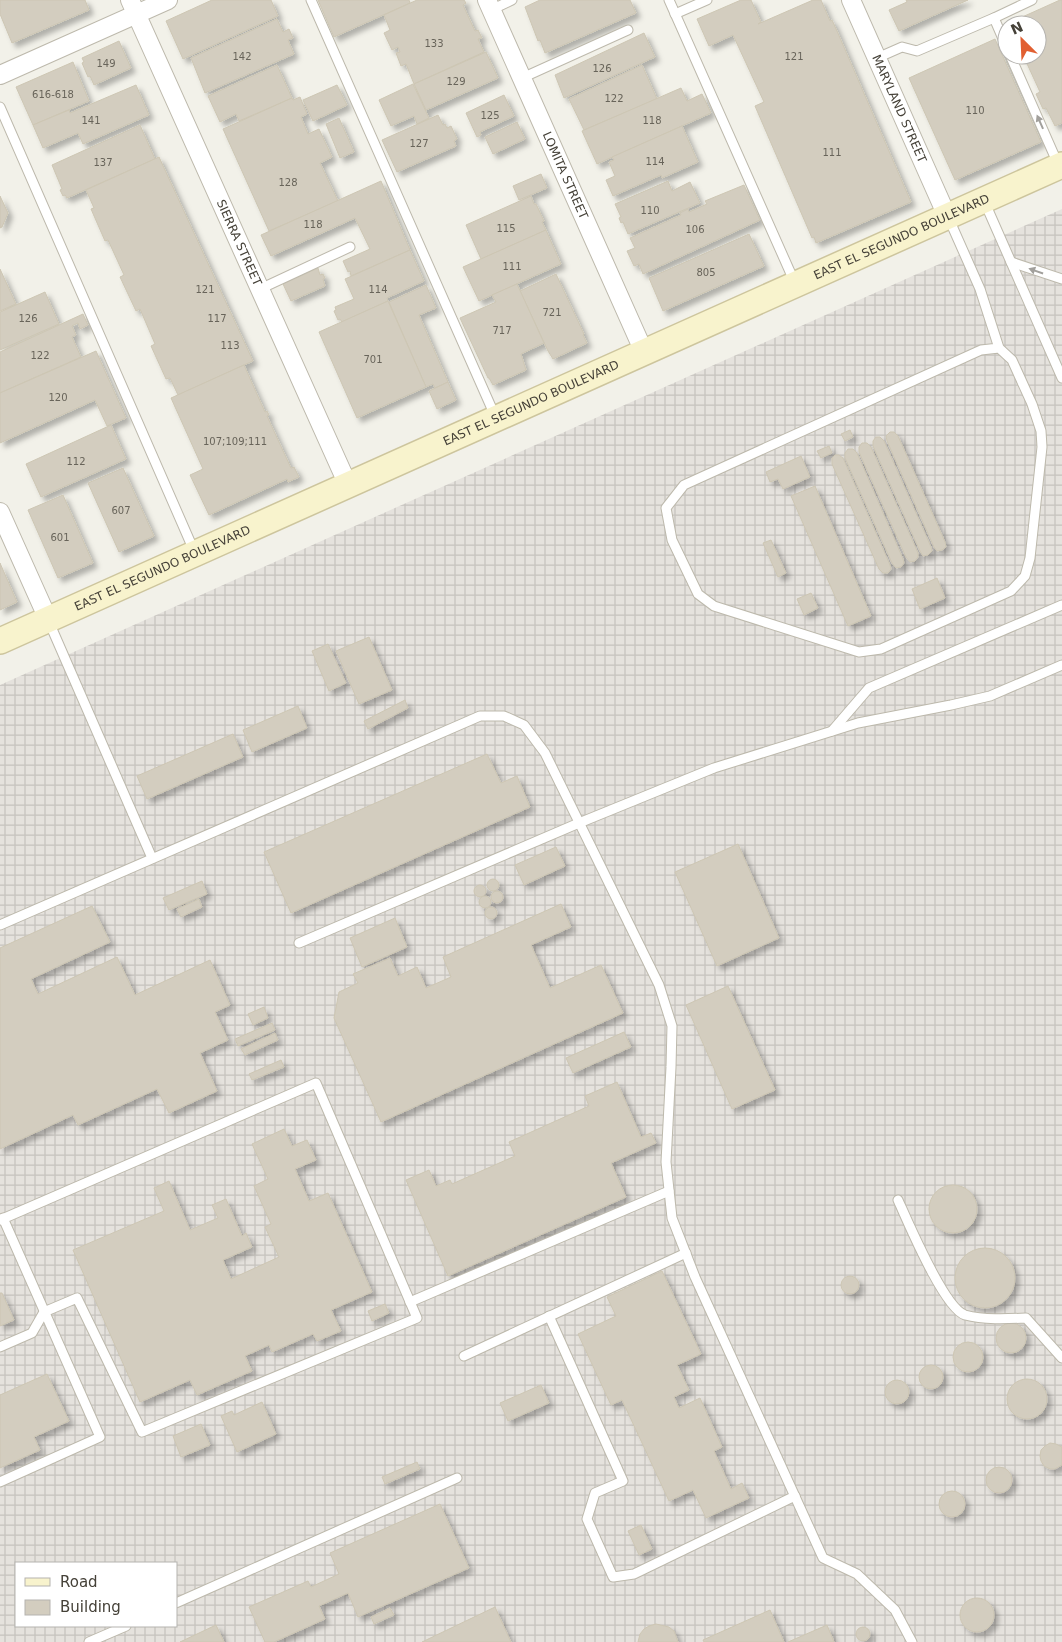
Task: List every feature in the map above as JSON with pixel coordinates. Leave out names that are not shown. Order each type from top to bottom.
[{"type":"main road","name":"EAST EL SEGUNDO BOULEVARD","points":[[0,641],[1061,166]]},
{"type":"street","points":[[0,75],[133,7],[168,0]]},
{"type":"street","name":"MARYLAND STREET","points":[[851,0],[947,216]]},
{"type":"street","name":"LOMITA STREET","points":[[489,5],[644,352]]},
{"type":"street","name":"SIERRA STREET","points":[[133,7],[348,485]]},
{"type":"street","points":[[0,512],[48,619]]},
{"type":"lane","points":[[311,0],[496,419]]},
{"type":"lane","points":[[489,5],[512,0]]},
{"type":"lane","points":[[669,0],[796,284]]},
{"type":"lane","points":[[675,14],[707,0]]},
{"type":"lane","points":[[877,58],[902,47],[917,50],[1032,0]]},
{"type":"lane","points":[[994,18],[997,25]]},
{"type":"lane","points":[[522,78],[628,30]]},
{"type":"lane","points":[[1015,65],[1061,166]]},
{"type":"lane","points":[[0,107],[196,553]]},
{"type":"lane","points":[[984,200],[1062,378]]},
{"type":"lane","points":[[947,216],[980,289],[999,348],[1012,360],[1032,404],[1041,431],[1042,447],[1030,558],[1025,576],[1011,591],[881,649],[859,652],[714,606],[698,594],[672,540],[666,508],[684,485],[981,350],[999,348]]},
{"type":"lane","points":[[260,289],[350,247]]},
{"type":"lane","points":[[1011,262],[1062,279]]},
{"type":"lane","points":[[832,731],[869,688],[1062,605]]},
{"type":"lane","points":[[48,619],[152,858]]},
{"type":"lane","points":[[299,944],[579,823],[714,768],[858,723],[990,696],[1062,665]]},
{"type":"lane","points":[[0,924],[480,716],[504,716],[524,725],[545,753],[659,984],[672,1026],[666,1162],[672,1218],[686,1252],[823,1558],[857,1574],[895,1610],[912,1642]]},
{"type":"lane","points":[[0,1347],[32,1333],[44,1312],[77,1298],[142,1432],[417,1318],[316,1083],[1,1219],[44,1312],[100,1437],[0,1482]]},
{"type":"lane","points":[[410,1302],[669,1190]]},
{"type":"lane","points":[[898,1200],[942,1292],[963,1314],[994,1319],[1026,1318],[1062,1358]]},
{"type":"lane","points":[[464,1356],[686,1252]]},
{"type":"lane","points":[[549,1316],[623,1481],[595,1493],[587,1519],[612,1577],[634,1574],[795,1496]]},
{"type":"lane","points":[[178,1602],[456,1478]]},
{"type":"lane","points":[[89,1642],[124,1627]]},
{"type":"shaded area","points":[[1062,209],[1062,1642],[0,1642],[0,685]]},
{"type":"building","points":[[0,0],[85,0],[89,10],[12,43],[0,14]]},
{"type":"building","points":[[212,0],[271,0],[278,16],[183,59],[166,21]]},
{"type":"building","points":[[318,0],[409,0],[410,3],[334,37]]},
{"type":"building","points":[[417,0],[464,0],[466,3],[463,5],[475,31],[478,30],[482,38],[478,39],[484,52],[414,84],[406,64],[401,66],[396,53],[400,52],[398,47],[392,50],[384,33],[390,30],[384,15]]},
{"type":"building","points":[[540,0],[630,0],[636,13],[545,53],[540,40],[538,41],[525,7]]},
{"type":"building","points":[[741,0],[751,0],[761,22],[758,24],[813,0],[821,0],[830,21],[832,20],[837,31],[911,202],[816,243],[814,237],[812,238],[755,106],[764,102],[733,35],[709,46],[697,19]]},
{"type":"building","points":[[906,0],[968,0],[899,31],[889,10],[907,2]]},
{"type":"building","points":[[1062,0],[1062,123],[1055,126],[1046,108],[1043,109],[1036,94],[1040,92],[1028,65],[1047,65],[1047,15],[1027,15]]},
{"type":"building","points":[[277,19],[283,32],[289,29],[293,38],[288,40],[294,54],[205,93],[191,58]]},
{"type":"building","points":[[644,33],[655,57],[564,98],[555,75]]},
{"type":"building","points":[[995,39],[997,43],[997,65],[1007,65],[1041,142],[955,180],[909,78]]},
{"type":"building","points":[[119,41],[131,68],[94,85],[90,76],[88,77],[82,63],[84,62],[82,58]]},
{"type":"building","points":[[486,52],[498,78],[426,110],[414,84]]},
{"type":"building","points":[[73,62],[89,101],[33,125],[16,87]]},
{"type":"building","points":[[277,65],[292,98],[239,121],[236,114],[220,122],[208,96]]},
{"type":"building","points":[[642,65],[657,99],[584,130],[569,99]]},
{"type":"building","points":[[413,84],[429,118],[417,124],[414,116],[391,126],[379,100]]},
{"type":"building","points":[[136,85],[149,115],[83,144],[78,133],[43,148],[33,125],[69,110],[70,113]]},
{"type":"building","points":[[337,85],[347,105],[313,121],[303,100]]},
{"type":"building","points":[[681,88],[687,101],[702,94],[711,113],[597,164],[582,131]]},
{"type":"building","points":[[504,95],[514,116],[480,132],[481,135],[477,137],[466,113]]},
{"type":"building","points":[[300,97],[307,114],[301,117],[308,134],[319,129],[332,157],[320,163],[338,201],[269,231],[223,129],[292,98],[293,100]]},
{"type":"building","points":[[438,115],[443,125],[445,124],[447,128],[451,126],[457,139],[454,141],[456,146],[397,172],[382,140]]},
{"type":"building","points":[[339,118],[354,152],[340,158],[326,124]]},
{"type":"building","points":[[517,122],[525,139],[493,154],[485,137]]},
{"type":"building","points":[[140,125],[155,159],[67,198],[65,195],[63,196],[52,165]]},
{"type":"building","points":[[682,126],[698,162],[662,178],[661,175],[613,196],[606,180],[615,176],[609,162],[614,160],[612,157]]},
{"type":"building","points":[[159,157],[253,361],[178,395],[170,378],[166,379],[151,346],[155,344],[140,309],[136,311],[120,277],[124,275],[108,240],[105,241],[91,209],[94,208],[86,190]]},
{"type":"building","points":[[541,174],[547,188],[519,200],[513,186]]},
{"type":"building","points":[[381,181],[410,250],[351,276],[343,261],[370,249],[355,218],[271,256],[261,235]]},
{"type":"building","points":[[668,181],[672,191],[690,182],[700,203],[628,234],[623,222],[621,223],[619,218],[621,217],[615,204]]},
{"type":"building","points":[[744,185],[760,220],[643,274],[639,264],[634,266],[627,251],[635,248],[630,238],[681,215],[680,213],[688,209],[689,212],[707,204],[705,201]]},
{"type":"building","points":[[0,196],[8,213],[0,228]]},
{"type":"building","points":[[531,196],[544,221],[542,222],[546,230],[481,259],[466,225]]},
{"type":"building","points":[[546,230],[561,264],[479,301],[463,267]]},
{"type":"building","points":[[749,234],[764,266],[663,311],[649,278]]},
{"type":"building","points":[[410,250],[424,281],[387,298],[388,301],[342,322],[340,319],[338,320],[334,311],[336,310],[335,307],[354,299],[345,279]]},
{"type":"building","points":[[318,268],[320,275],[323,274],[325,278],[323,279],[325,286],[291,301],[283,284]]},
{"type":"building","points":[[0,269],[16,304],[0,311]]},
{"type":"building","points":[[556,274],[587,343],[553,359],[520,291]]},
{"type":"building","points":[[517,284],[544,343],[521,354],[526,370],[493,385],[460,318],[496,302],[492,295]]},
{"type":"building","points":[[426,285],[436,308],[419,315],[448,382],[435,388],[433,384],[426,387],[389,302]]},
{"type":"building","points":[[45,292],[59,324],[0,350],[0,312]]},
{"type":"building","points":[[388,301],[426,387],[357,418],[319,332]]},
{"type":"building","points":[[83,314],[88,325],[80,329],[78,323],[72,326],[76,335],[72,337],[81,357],[0,393],[0,352]]},
{"type":"building","points":[[96,351],[126,418],[107,426],[95,400],[0,443],[0,393]]},
{"type":"building","points":[[244,365],[265,412],[267,411],[269,415],[267,416],[291,468],[294,467],[299,477],[288,482],[287,479],[209,515],[190,475],[203,469],[171,398]]},
{"type":"building","points":[[448,382],[456,400],[437,409],[429,391]]},
{"type":"building","points":[[111,425],[126,459],[41,497],[26,464]]},
{"type":"building","points":[[850,430],[853,437],[845,441],[841,434]]},
{"type":"building","points":[[890,432],[894,432],[898,436],[945,542],[946,547],[942,550],[937,551],[934,547],[887,441],[886,436]]},
{"type":"building","points":[[876,437],[880,437],[884,441],[931,547],[932,551],[928,555],[923,556],[920,551],[873,446],[873,441]]},
{"type":"building","points":[[862,443],[867,443],[871,447],[918,553],[915,561],[910,562],[906,557],[859,452],[859,447]]},
{"type":"building","points":[[829,446],[832,453],[821,458],[817,451]]},
{"type":"building","points":[[848,449],[853,449],[857,453],[903,559],[904,563],[901,567],[896,568],[892,563],[845,458],[845,453]]},
{"type":"building","points":[[835,455],[843,458],[890,565],[891,569],[888,573],[883,573],[879,569],[832,464],[832,458]]},
{"type":"building","points":[[801,456],[810,477],[783,489],[778,479],[770,482],[766,472]]},
{"type":"building","points":[[123,468],[154,536],[119,552],[88,483]]},
{"type":"building","points":[[815,486],[871,616],[848,626],[791,496]]},
{"type":"building","points":[[63,495],[93,563],[58,578],[28,510]]},
{"type":"building","points":[[771,540],[786,573],[778,577],[763,543]]},
{"type":"building","points":[[0,563],[17,602],[0,610]]},
{"type":"building","points":[[937,578],[945,598],[920,609],[912,589]]},
{"type":"building","points":[[811,593],[818,608],[804,615],[797,599]]},
{"type":"building","points":[[369,637],[392,690],[359,704],[336,651]]},
{"type":"building","points":[[328,644],[346,683],[329,691],[312,651]]},
{"type":"building","points":[[405,700],[408,708],[368,729],[364,721]]},
{"type":"building","points":[[298,706],[307,728],[252,752],[243,730]]},
{"type":"building","points":[[233,734],[243,757],[147,799],[137,776]]},
{"type":"building","points":[[487,754],[501,783],[517,776],[530,807],[291,913],[264,852]]},
{"type":"building","points":[[738,844],[779,938],[717,966],[675,872]]},
{"type":"building","points":[[556,847],[565,866],[524,885],[515,865]]},
{"type":"building","points":[[493,879],[499,885],[493,891],[487,885]]},
{"type":"building","points":[[202,881],[207,894],[169,910],[163,898]]},
{"type":"building","points":[[480,885],[486,891],[480,897],[474,891]]},
{"type":"building","points":[[497,891],[503,897],[497,903],[491,897]]},
{"type":"building","points":[[485,896],[491,902],[485,908],[479,902]]},
{"type":"building","points":[[199,899],[202,907],[181,917],[177,909]]},
{"type":"building","points":[[561,904],[571,927],[531,945],[550,988],[601,965],[623,1013],[381,1122],[334,1018],[339,992],[358,983],[353,974],[390,958],[398,976],[417,967],[426,988],[451,977],[443,957]]},
{"type":"building","points":[[92,906],[110,942],[31,979],[38,994],[117,957],[135,995],[210,960],[230,1005],[215,1012],[228,1040],[200,1053],[217,1091],[169,1113],[157,1089],[78,1125],[73,1115],[0,1149],[0,948]]},
{"type":"building","points":[[491,907],[497,913],[491,919],[485,913]]},
{"type":"building","points":[[395,918],[407,947],[362,967],[350,938]]},
{"type":"building","points":[[728,986],[775,1090],[732,1109],[686,1005]]},
{"type":"building","points":[[264,1007],[268,1018],[253,1025],[248,1014]]},
{"type":"building","points":[[272,1023],[275,1030],[238,1046],[235,1039]]},
{"type":"building","points":[[624,1032],[631,1047],[573,1073],[566,1058]]},
{"type":"building","points":[[275,1033],[278,1040],[245,1055],[241,1049]]},
{"type":"building","points":[[281,1060],[284,1067],[252,1080],[249,1074]]},
{"type":"building","points":[[617,1082],[641,1137],[651,1133],[656,1143],[611,1163],[626,1197],[448,1276],[406,1180],[429,1170],[436,1186],[450,1180],[452,1184],[515,1156],[509,1142],[589,1106],[585,1096]]},
{"type":"building","points":[[284,1129],[292,1146],[307,1140],[316,1160],[295,1169],[309,1201],[328,1193],[372,1292],[331,1310],[341,1331],[317,1341],[313,1334],[272,1352],[269,1345],[245,1356],[252,1371],[197,1395],[190,1380],[140,1402],[73,1250],[164,1211],[154,1188],[169,1181],[190,1230],[218,1218],[212,1205],[226,1199],[242,1236],[246,1233],[252,1247],[223,1260],[231,1279],[279,1257],[265,1227],[271,1224],[254,1186],[268,1179],[252,1144]]},
{"type":"building","points":[[948,1185],[958,1185],[967,1189],[973,1195],[977,1209],[973,1223],[967,1229],[958,1233],[948,1233],[939,1229],[933,1223],[929,1214],[929,1204],[933,1195],[939,1189]]},
{"type":"building","points":[[985,1248],[1001,1253],[1006,1257],[1010,1262],[1015,1278],[1010,1294],[1006,1299],[1001,1303],[985,1308],[969,1303],[964,1299],[960,1294],[955,1278],[960,1262],[964,1257],[969,1253]]},
{"type":"building","points":[[662,1271],[701,1354],[677,1365],[689,1390],[674,1397],[679,1408],[700,1398],[722,1447],[714,1451],[731,1489],[742,1483],[749,1498],[706,1518],[693,1490],[669,1501],[622,1400],[611,1405],[578,1334],[616,1316],[607,1297]]},
{"type":"building","points":[[846,1276],[854,1276],[859,1281],[857,1292],[846,1294],[841,1289],[841,1281]]},
{"type":"building","points":[[0,1293],[2,1293],[14,1320],[0,1326]]},
{"type":"building","points":[[385,1304],[389,1313],[372,1321],[368,1311]]},
{"type":"building","points":[[1011,1323],[1017,1324],[1025,1332],[1025,1344],[1017,1352],[1011,1353],[1005,1352],[997,1344],[996,1338],[997,1332],[1005,1324]]},
{"type":"building","points":[[968,1342],[974,1343],[982,1351],[982,1363],[974,1371],[968,1372],[962,1371],[954,1363],[953,1357],[954,1351],[962,1343]]},
{"type":"building","points":[[931,1365],[939,1369],[943,1377],[939,1385],[931,1389],[923,1385],[919,1377],[923,1369]]},
{"type":"building","points":[[47,1374],[69,1421],[34,1437],[40,1450],[0,1468],[0,1395]]},
{"type":"building","points":[[1031,1379],[1038,1382],[1044,1388],[1047,1399],[1046,1407],[1038,1416],[1031,1419],[1023,1419],[1016,1416],[1008,1407],[1007,1395],[1010,1388],[1019,1380]]},
{"type":"building","points":[[897,1380],[905,1384],[909,1392],[905,1400],[897,1404],[889,1400],[885,1392],[889,1384]]},
{"type":"building","points":[[541,1385],[549,1403],[508,1421],[500,1403]]},
{"type":"building","points":[[262,1402],[276,1434],[237,1452],[221,1416],[232,1411],[234,1415]]},
{"type":"building","points":[[201,1424],[210,1445],[181,1457],[173,1436]]},
{"type":"building","points":[[1050,1443],[1062,1447],[1062,1465],[1055,1469],[1044,1466],[1040,1456],[1041,1450]]},
{"type":"building","points":[[417,1462],[420,1469],[385,1484],[382,1477]]},
{"type":"building","points":[[999,1467],[1008,1471],[1012,1480],[1008,1489],[999,1493],[990,1489],[986,1480],[990,1471]]},
{"type":"building","points":[[952,1491],[961,1495],[965,1504],[961,1513],[952,1517],[943,1513],[939,1504],[943,1495]]},
{"type":"building","points":[[440,1504],[469,1568],[358,1617],[348,1593],[319,1606],[325,1619],[274,1642],[265,1642],[249,1607],[308,1581],[311,1587],[339,1574],[330,1553]]},
{"type":"building","points":[[641,1525],[652,1549],[639,1555],[628,1531]]},
{"type":"building","points":[[977,1598],[984,1599],[989,1603],[993,1608],[993,1622],[989,1627],[984,1631],[977,1632],[970,1631],[965,1627],[961,1622],[960,1615],[961,1608],[965,1603],[970,1599]]},
{"type":"building","points":[[495,1607],[511,1642],[422,1642]]},
{"type":"building","points":[[390,1608],[394,1615],[374,1624],[371,1617]]},
{"type":"building","points":[[770,1610],[784,1642],[704,1642],[703,1640]]},
{"type":"building","points":[[656,1624],[669,1627],[674,1631],[678,1642],[638,1642],[640,1634],[644,1629]]},
{"type":"building","points":[[216,1625],[224,1642],[180,1642]]},
{"type":"building","points":[[827,1625],[834,1642],[788,1642]]},
{"type":"building","points":[[860,1627],[866,1627],[870,1634],[866,1641],[860,1641],[856,1637],[856,1631]]}]
